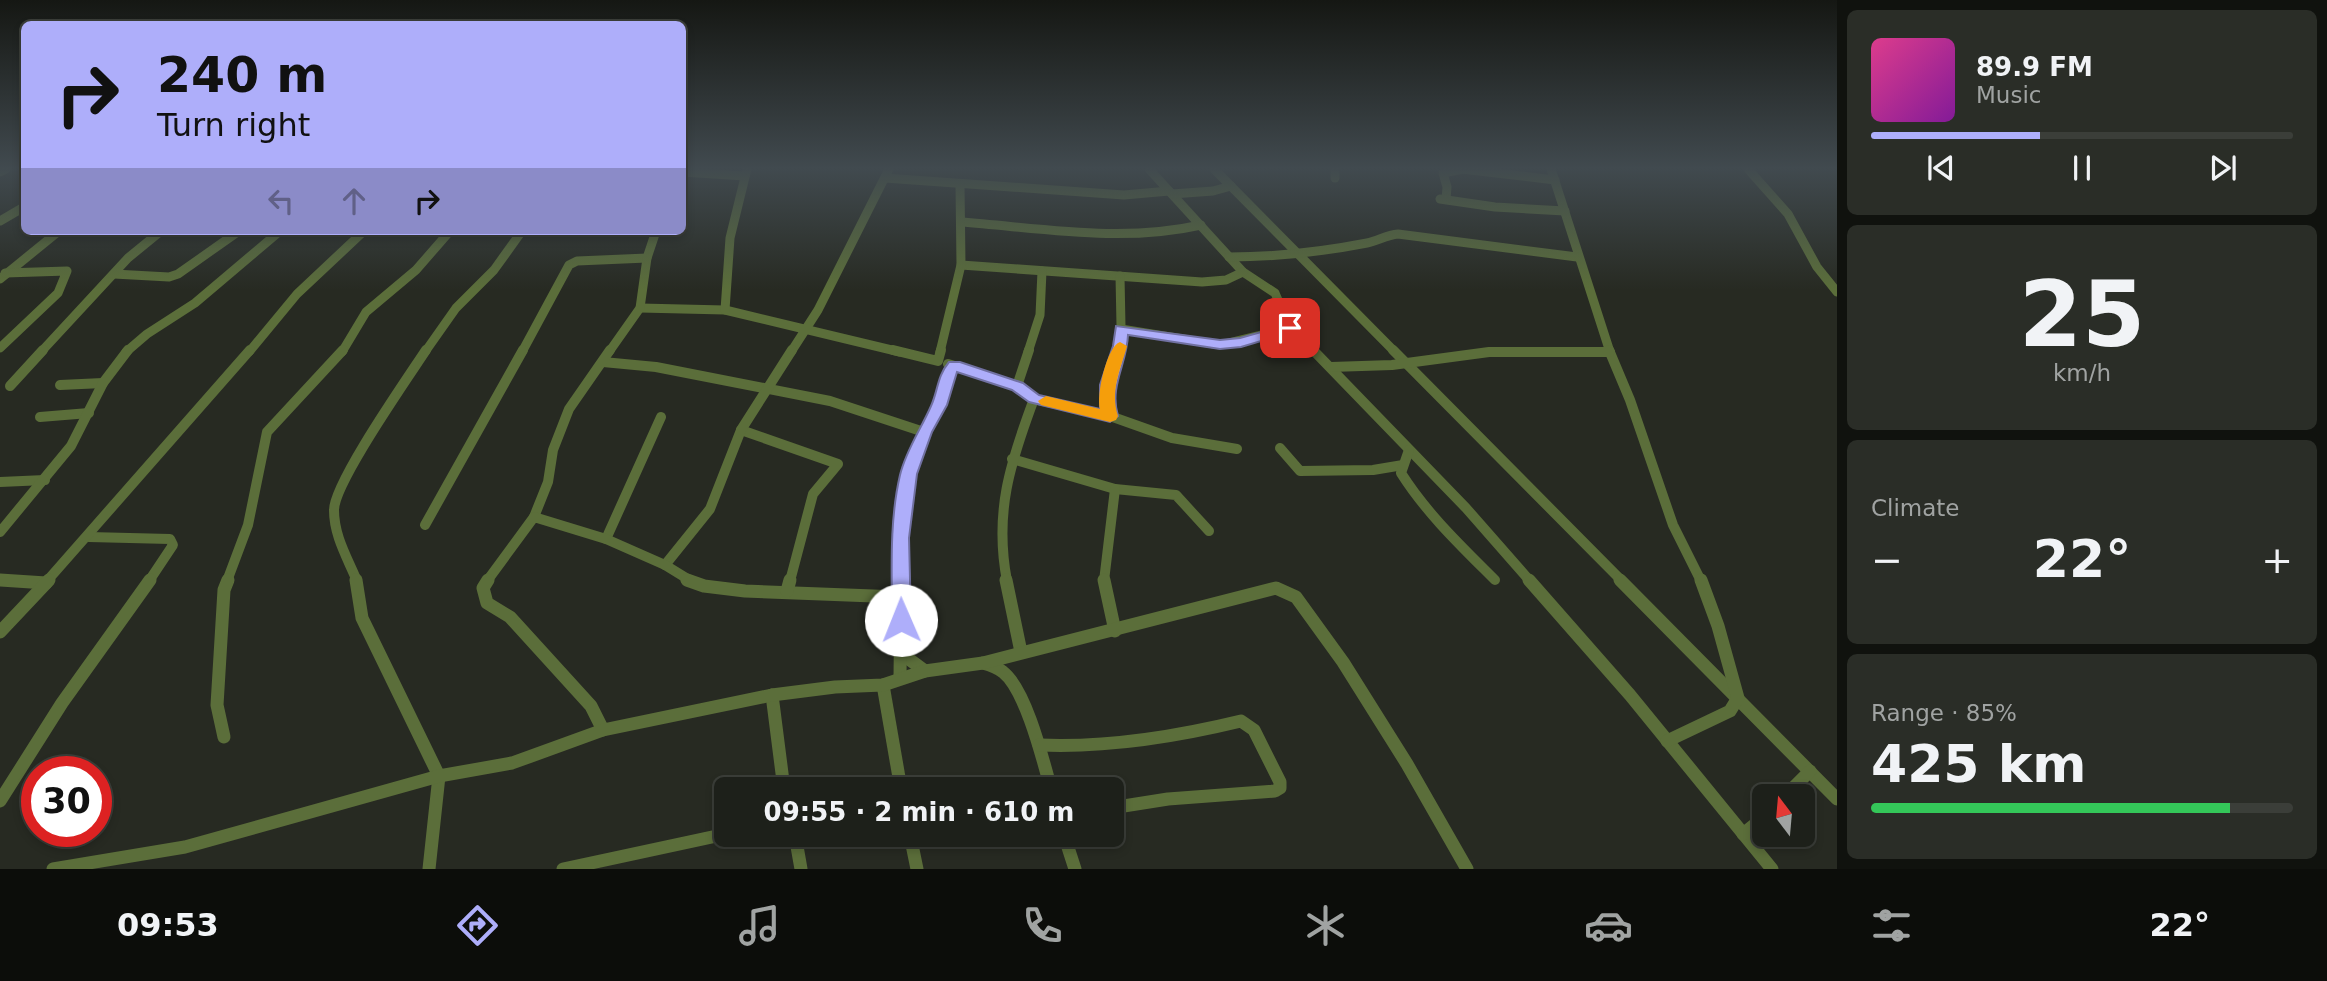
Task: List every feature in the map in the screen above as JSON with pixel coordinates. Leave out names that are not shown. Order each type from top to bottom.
[{"type":"street","points":[[0,221],[20,210]]},
{"type":"street","points":[[725,310],[725,278],[733,210]]},
{"type":"street","points":[[665,565],[710,509],[741,430],[818,310],[869,210]]},
{"type":"street","points":[[938,361],[961,265],[961,210]]},
{"type":"street","points":[[1186,210],[1243,272],[1275,293],[1290,328],[1466,508],[1667,741],[1772,869]]},
{"type":"street","points":[[1255,210],[1348,307],[1837,799]]},
{"type":"street","points":[[1540,210],[1565,211],[1577,257],[1609,352],[1630,400],[1673,525],[1699,575],[1718,625],[1738,698],[1730,711],[1667,741]]},
{"type":"street","points":[[1784,210],[1817,267],[1837,292]]},
{"type":"street","points":[[961,222],[1119,235],[1169,233],[1200,225]]},
{"type":"street","points":[[1229,257],[1260,258],[1300,254],[1370,243],[1384,235],[1398,234],[1577,257]]},
{"type":"street","points":[[3,276],[54,235]]},
{"type":"street","points":[[10,386],[128,258],[155,235]]},
{"type":"street","points":[[114,274],[169,277],[178,274],[233,235]]},
{"type":"street","points":[[0,532],[71,446],[103,383],[131,348],[146,334],[195,303],[275,235]]},
{"type":"street","points":[[0,632],[89,537],[168,441],[217,390],[244,354],[298,294],[360,235]]},
{"type":"street","points":[[224,737],[217,705],[224,590],[248,525],[267,432],[343,351],[366,312],[416,270],[447,235]]},
{"type":"street","points":[[429,869],[439,776],[362,618],[357,581],[336,533],[334,506],[343,481],[434,337],[456,308],[494,270],[519,235]]},
{"type":"street","points":[[603,730],[591,706],[510,617],[487,603],[483,588],[534,517],[548,482],[553,450],[569,409],[640,308],[647,258],[655,235]]},
{"type":"street","points":[[425,524],[449,487],[491,404],[552,302],[569,265],[577,261],[647,258]]},
{"type":"street","points":[[961,265],[1202,282],[1226,280],[1243,272]]},
{"type":"street","points":[[0,348],[58,293],[67,271],[3,276]]},
{"type":"street","points":[[1017,386],[1040,314],[1042,271]]},
{"type":"street","points":[[1110,416],[1106,402],[1108,385],[1120,346],[1120,276]]},
{"type":"street","points":[[640,308],[725,310],[938,361],[1017,386],[1034,399],[1110,416],[1172,438],[1237,449]]},
{"type":"street","points":[[1121,329],[1220,345],[1290,328]]},
{"type":"street","points":[[1328,366],[1349,370],[1489,352],[1609,352]]},
{"type":"street","points":[[603,362],[656,367],[830,401],[924,432]]},
{"type":"street","points":[[900,677],[901,538],[909,474],[924,432],[940,405],[948,373],[954,366]]},
{"type":"street","points":[[60,385],[103,383]]},
{"type":"street","points":[[1021,652],[1001,549],[1002,507],[1012,459],[1034,399]]},
{"type":"street","points":[[40,417],[89,412]]},
{"type":"street","points":[[606,539],[661,417]]},
{"type":"street","points":[[741,430],[838,464],[808,504],[803,536],[788,591]]},
{"type":"street","points":[[1280,448],[1300,471],[1373,470],[1403,465]]},
{"type":"street","points":[[1409,450],[1401,473],[1409,487],[1449,535],[1495,580]]},
{"type":"street","points":[[1012,459],[1115,489],[1176,495],[1209,531]]},
{"type":"street","points":[[0,482],[45,480]]},
{"type":"street","points":[[1115,489],[1104,580],[1115,631]]},
{"type":"street","points":[[534,517],[606,539],[665,565],[682,578],[704,586],[745,591],[900,597]]},
{"type":"street","points":[[0,801],[62,703],[173,545],[170,539],[165,537],[89,537]]},
{"type":"street","points":[[0,580],[46,583]]},
{"type":"street","points":[[53,869],[185,847],[439,776],[512,763],[603,730],[772,695],[835,687],[883,685],[900,677],[925,671],[982,663],[1115,631],[1268,589],[1287,591],[1314,621],[1356,681],[1430,800],[1467,869]]},
{"type":"street","points":[[902,654],[925,671]]},
{"type":"street","points":[[982,663],[997,667],[1007,674],[1039,745],[1048,777]]},
{"type":"street","points":[[883,685],[899,777]]},
{"type":"street","points":[[772,695],[782,777]]},
{"type":"street","points":[[1039,745],[1066,746],[1175,737],[1241,721],[1254,730],[1280,782],[1280,788],[1275,791],[1168,799],[1124,806]]},
{"type":"street","points":[[1797,784],[1810,771]]},
{"type":"street","points":[[1743,834],[1752,827]]},
{"type":"street","points":[[564,869],[714,837]]},
{"type":"street","points":[[797,847],[801,869]]},
{"type":"street","points":[[913,847],[918,869]]},
{"type":"street","points":[[1068,847],[1075,869]]},
{"type":"slow traffic","points":[[1046,401],[1110,416],[1106,402],[1108,385],[1120,346]]},
{"type":"route","points":[[901,620],[901,538],[909,474],[924,432],[940,405],[948,373],[954,366],[1017,386],[1034,399],[1110,416],[1106,402],[1108,385],[1120,346],[1121,329],[1220,345],[1290,328]]}]
